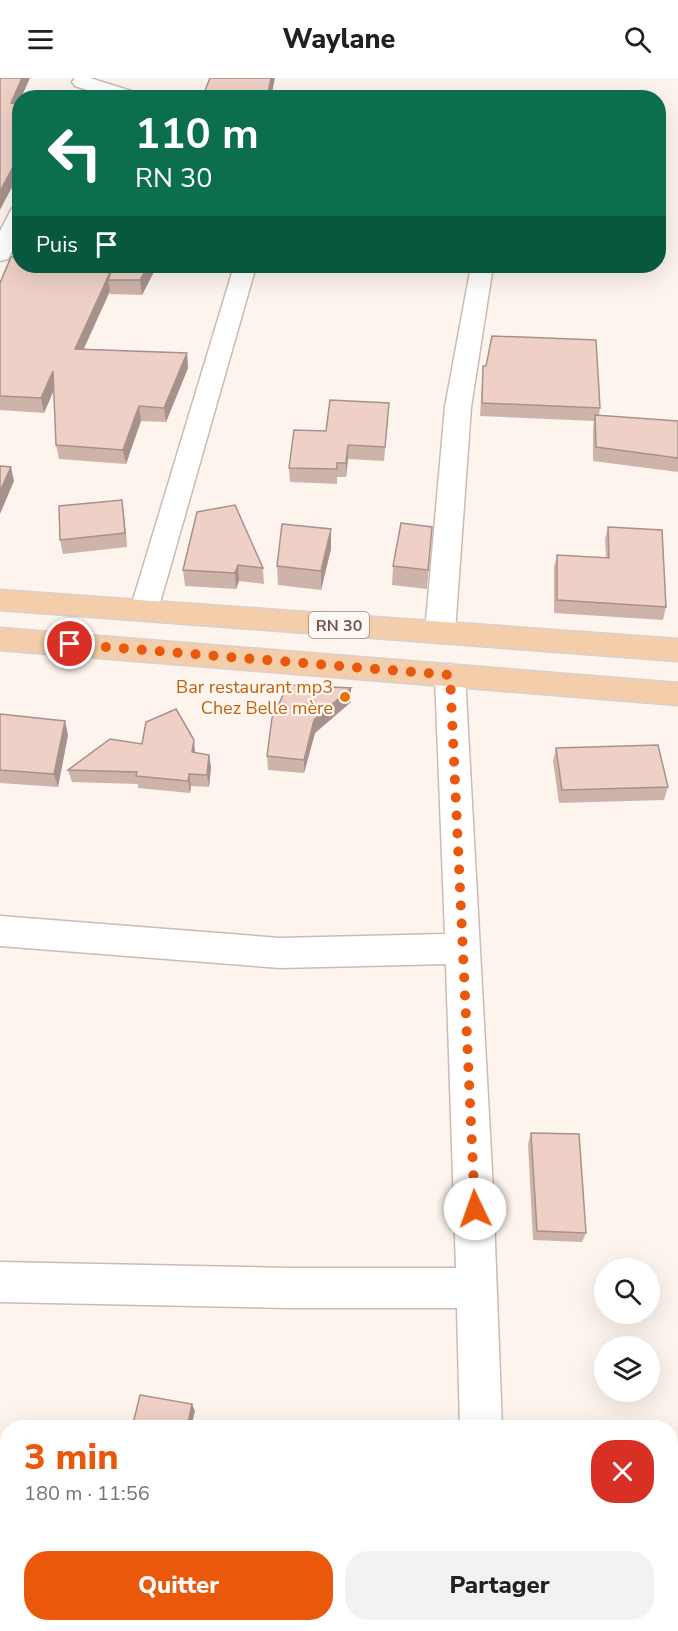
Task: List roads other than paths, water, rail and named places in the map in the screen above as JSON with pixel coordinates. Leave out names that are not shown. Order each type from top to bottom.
[{"type":"main road","name":"RN 30","points":[[0,600],[678,650]]},
{"type":"main road","name":"RN 30","points":[[0,639],[678,694]]},
{"type":"street","points":[[80,86],[98,90]]},
{"type":"street","points":[[0,254],[12,229]]},
{"type":"street","points":[[144,610],[243,273]]},
{"type":"street","points":[[440,632],[458,407],[481,273]]},
{"type":"street","points":[[450,675],[478,1288],[481,1420]]},
{"type":"street","points":[[0,931],[280,953],[462,949]]},
{"type":"street","points":[[0,1282],[291,1288],[478,1288]]},
{"type":"place","name":"Bar restaurant mp3 Chez Belle mère","points":[[345,697]]}]
